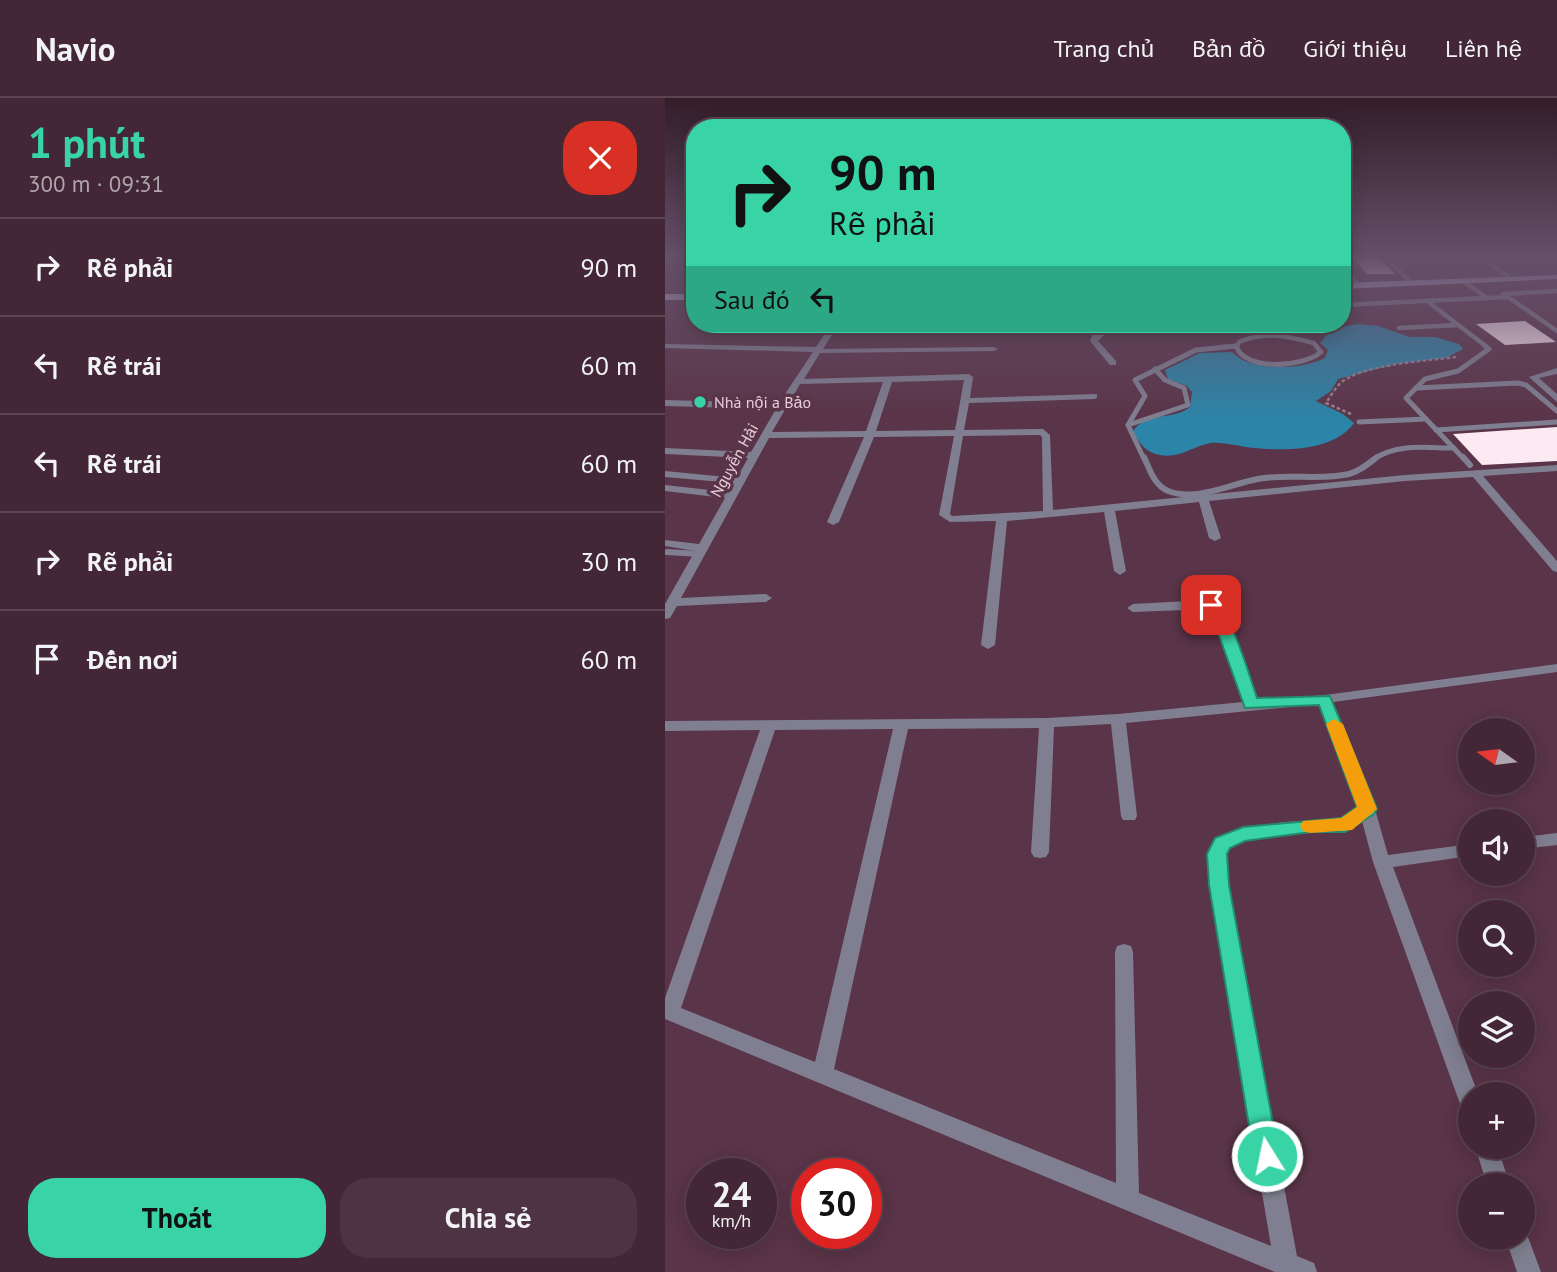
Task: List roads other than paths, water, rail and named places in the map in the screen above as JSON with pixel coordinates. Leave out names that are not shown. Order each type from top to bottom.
[{"type":"street","name":"Nguyễn Hải","points":[[668,607],[782,406],[829,333]]},
{"type":"street","points":[[1101,333],[1094,341],[1113,363]]},
{"type":"street","points":[[665,346],[817,350],[994,349]]},
{"type":"street","points":[[1557,371],[1533,377],[1557,399]]},
{"type":"street","points":[[798,382],[967,376],[944,515],[961,520],[1109,508],[1473,469],[1557,468]]},
{"type":"street","points":[[833,522],[870,434],[888,380]]},
{"type":"street","points":[[964,401],[1094,396]]},
{"type":"street","points":[[665,403],[782,406]]},
{"type":"street","points":[[766,435],[1045,433],[1048,514]]},
{"type":"street","points":[[665,451],[755,455]]},
{"type":"street","points":[[1473,469],[1557,568]]},
{"type":"street","points":[[665,474],[741,481]]},
{"type":"street","points":[[665,488],[730,500]]},
{"type":"street","points":[[665,497],[730,500]]},
{"type":"street","points":[[1203,498],[1215,538]]},
{"type":"street","points":[[1109,508],[1120,571]]},
{"type":"street","points":[[988,645],[1002,518]]},
{"type":"street","points":[[666,548],[701,551]]},
{"type":"street","points":[[668,607],[766,598]]},
{"type":"street","points":[[1133,608],[1207,604],[1215,607],[1251,704]]},
{"type":"street","points":[[665,726],[1047,723],[1118,719],[1251,704],[1325,699],[1556,670]]},
{"type":"street","points":[[1325,699],[1367,809],[1383,862],[1463,1082]]},
{"type":"street","points":[[1118,719],[1129,816]]},
{"type":"street","points":[[1040,852],[1047,723]]},
{"type":"street","points":[[822,1076],[902,724]]},
{"type":"street","points":[[769,725],[667,1011],[1295,1268]]},
{"type":"street","points":[[1295,1268],[1219,885],[1217,854],[1222,843],[1243,834],[1297,827],[1345,825],[1367,809]]},
{"type":"street","points":[[1535,842],[1557,839]]},
{"type":"street","points":[[1383,862],[1458,852]]},
{"type":"street","points":[[1124,952],[1128,1198]]},
{"type":"street","points":[[1521,1250],[1529,1272]]},
{"type":"lane","points":[[1442,313],[1489,349],[1458,371],[1425,379],[1406,398],[1473,469]]},
{"type":"lane","points":[[1531,313],[1557,331]]},
{"type":"lane","points":[[1399,328],[1458,325]]},
{"type":"lane","points":[[1236,346],[1244,356],[1268,363],[1309,361],[1321,352],[1320,347],[1305,339],[1265,335],[1245,339],[1236,346],[1196,350],[1135,380],[1145,396],[1144,403],[1132,415],[1128,425],[1156,482],[1162,488],[1179,492],[1216,490],[1268,477],[1353,473],[1384,453],[1454,448]]},
{"type":"lane","points":[[1128,425],[1149,416],[1178,411],[1188,405],[1184,388],[1165,380],[1154,369]]},
{"type":"lane","points":[[1414,388],[1518,383],[1526,385],[1557,411]]},
{"type":"lane","points":[[1359,422],[1426,419]]},
{"type":"lane","points":[[1436,429],[1557,422]]},
{"type":"water","points":[[1351,325],[1378,326],[1410,337],[1435,337],[1459,344],[1463,349],[1446,358],[1396,364],[1338,379],[1331,391],[1316,401],[1343,414],[1354,423],[1345,432],[1322,444],[1280,449],[1211,443],[1167,456],[1147,450],[1133,431],[1145,421],[1176,414],[1190,407],[1192,392],[1187,386],[1168,379],[1165,370],[1200,353],[1232,352],[1251,363],[1263,366],[1303,365],[1325,358],[1328,350],[1320,343],[1329,333],[1351,333]]},
{"type":"place","name":"Nhà nội a Bảo","points":[[700,402]]}]
